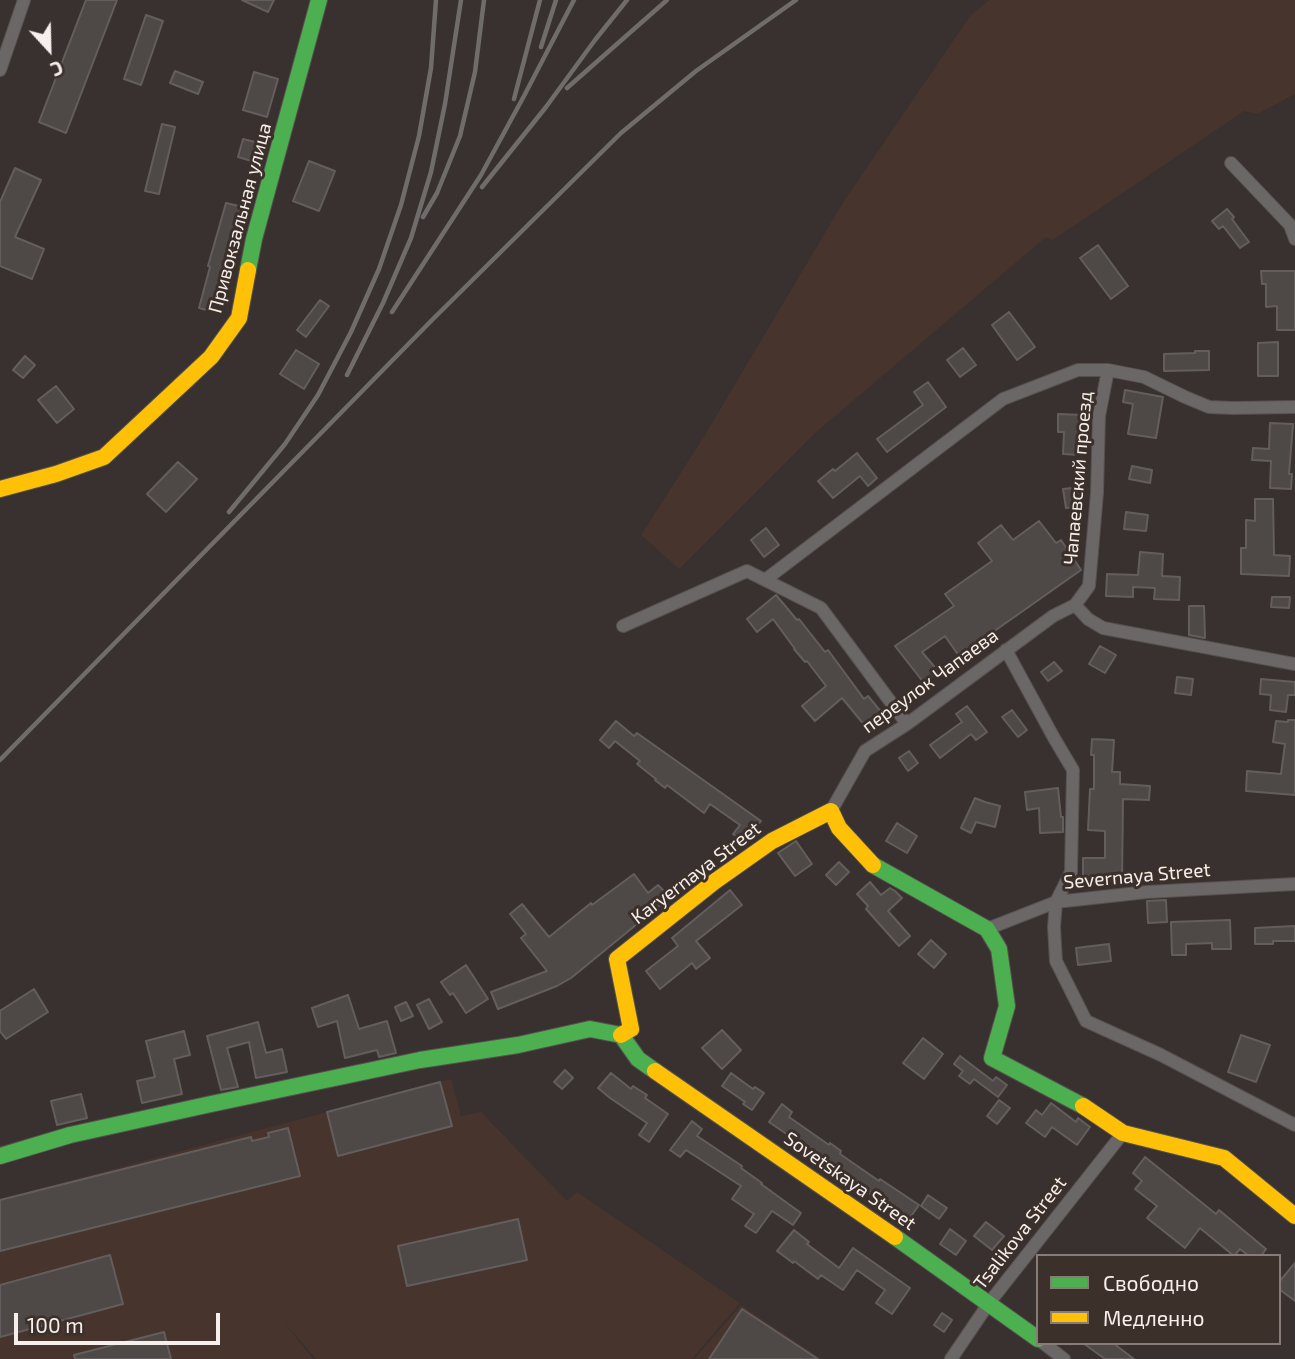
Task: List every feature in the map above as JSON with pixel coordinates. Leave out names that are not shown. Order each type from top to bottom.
[{"type":"street","points":[[0,70],[24,0]]},
{"type":"street","name":"Привокзальная улица","points":[[0,489],[56,474],[104,457],[211,357],[239,318],[254,239],[319,0]]},
{"type":"street","points":[[1231,163],[1290,225],[1295,239]]},
{"type":"street","points":[[765,580],[1003,399],[1078,370],[1108,370],[1143,377],[1209,407],[1295,408]]},
{"type":"street","name":"Чапаевский проезд","points":[[1075,605],[1089,586],[1097,493],[1099,416],[1108,370]]},
{"type":"street","points":[[622,626],[747,571],[821,608],[907,724]]},
{"type":"street","points":[[1075,605],[1088,619],[1103,628],[1295,664]]},
{"type":"street","name":"переулок Чапаева","points":[[831,811],[866,751],[907,724],[1053,616],[1075,605]]},
{"type":"street","points":[[1006,650],[1073,770],[1071,872],[1056,902],[1054,927],[1056,961],[1086,1021],[1161,1055],[1295,1125]]},
{"type":"street","points":[[831,811],[839,828],[874,866],[987,929],[999,949],[1007,1006],[992,1058],[1089,1109],[1123,1133],[1224,1158],[1295,1216]]},
{"type":"street","name":"Karyernaya Street","points":[[621,1035],[631,1029],[617,959],[714,882],[772,841],[831,811]]},
{"type":"street","name":"Severnaya Street","points":[[987,929],[1056,902],[1147,892],[1295,884]]},
{"type":"street","points":[[0,1156],[70,1135],[420,1060],[518,1045],[590,1029],[621,1035]]},
{"type":"street","name":"Sovetskaya Street","points":[[621,1035],[638,1059],[1036,1338]]},
{"type":"street","name":"Tsalikova Street","points":[[951,1359],[989,1303],[1123,1133]]},
{"type":"street","points":[[1046,1345],[1064,1359]]},
{"type":"shaded area","points":[[989,0],[1295,0],[1295,94],[1257,114],[1244,111],[1053,240],[1046,237],[814,434],[679,569],[641,535],[703,438],[844,201],[970,16]]},
{"type":"shaded area","points":[[451,1079],[461,1116],[481,1112],[567,1201],[577,1192],[740,1303],[692,1359],[316,1359],[284,1322],[313,1359],[0,1359],[0,1199]]},
{"type":"shaded area","points":[[741,1305],[822,1359],[694,1359]]},
{"type":"building","points":[[86,0],[117,0],[66,133],[39,122]]},
{"type":"building","points":[[242,0],[274,0],[268,12]]},
{"type":"building","points":[[146,15],[163,21],[141,85],[124,79]]},
{"type":"building","points":[[175,71],[203,82],[198,94],[170,83]]},
{"type":"building","points":[[254,72],[278,79],[267,117],[243,110]]},
{"type":"building","points":[[162,124],[175,127],[159,194],[145,191]]},
{"type":"building","points":[[243,139],[263,144],[258,163],[238,157]]},
{"type":"building","points":[[309,161],[335,171],[319,211],[293,201]]},
{"type":"building","points":[[15,168],[41,180],[15,237],[44,249],[32,279],[0,266],[0,202]]},
{"type":"building","points":[[226,203],[243,207],[214,312],[199,308]]},
{"type":"building","points":[[1227,209],[1249,242],[1240,248],[1223,226],[1219,229],[1212,221]]},
{"type":"building","points":[[1098,245],[1128,286],[1111,299],[1080,258]]},
{"type":"building","points":[[1261,271],[1295,271],[1295,330],[1277,330],[1277,306],[1266,307],[1266,284],[1262,284]]},
{"type":"building","points":[[320,300],[329,306],[306,337],[297,330]]},
{"type":"building","points":[[1009,312],[1035,347],[1017,360],[992,325]]},
{"type":"building","points":[[1278,342],[1278,376],[1258,376],[1258,343]]},
{"type":"building","points":[[963,348],[976,365],[960,377],[947,360]]},
{"type":"building","points":[[296,350],[319,364],[304,389],[280,374]]},
{"type":"building","points":[[1209,351],[1209,370],[1164,371],[1164,354]]},
{"type":"building","points":[[25,356],[35,365],[23,378],[13,370]]},
{"type":"building","points":[[928,382],[946,407],[887,452],[877,439],[923,405],[914,392]]},
{"type":"building","points":[[56,386],[74,409],[57,423],[38,400]]},
{"type":"building","points":[[1125,390],[1163,397],[1156,438],[1128,434],[1133,404],[1123,402]]},
{"type":"building","points":[[1058,414],[1084,415],[1082,455],[1063,454],[1064,432],[1058,432]]},
{"type":"building","points":[[1270,423],[1293,424],[1289,474],[1292,474],[1291,489],[1270,488],[1271,461],[1252,460],[1253,448],[1269,449]]},
{"type":"building","points":[[857,453],[877,478],[868,486],[860,476],[833,498],[818,481]]},
{"type":"building","points":[[178,462],[197,479],[166,512],[147,494]]},
{"type":"building","points":[[1132,466],[1152,470],[1150,483],[1129,479]]},
{"type":"building","points":[[1081,487],[1084,506],[1066,508],[1063,489]]},
{"type":"building","points":[[1255,499],[1273,499],[1274,555],[1290,556],[1289,576],[1241,574],[1241,548],[1246,548],[1246,520],[1255,521]]},
{"type":"building","points":[[1126,512],[1148,515],[1146,531],[1124,529]]},
{"type":"building","points":[[1039,521],[1056,543],[1061,540],[1081,570],[959,656],[945,636],[922,652],[938,671],[924,683],[895,646],[954,606],[945,594],[992,561],[978,543],[1001,525],[1013,540]]},
{"type":"building","points":[[766,528],[779,545],[764,557],[751,540]]},
{"type":"building","points":[[1140,552],[1163,554],[1162,576],[1180,577],[1179,600],[1154,599],[1155,588],[1133,587],[1133,597],[1106,596],[1107,574],[1138,575]]},
{"type":"building","points":[[776,595],[825,652],[828,650],[864,699],[868,696],[882,713],[866,727],[842,698],[815,721],[802,706],[826,686],[794,649],[773,619],[757,632],[747,619]]},
{"type":"building","points":[[1272,597],[1290,597],[1289,608],[1271,607]]},
{"type":"building","points":[[1189,606],[1204,606],[1205,638],[1189,635]]},
{"type":"building","points":[[1100,646],[1116,655],[1105,673],[1089,664]]},
{"type":"building","points":[[1054,662],[1062,671],[1048,681],[1041,672]]},
{"type":"building","points":[[1177,677],[1193,679],[1191,695],[1175,693]]},
{"type":"building","points":[[1261,679],[1295,682],[1295,695],[1288,695],[1286,712],[1270,710],[1271,695],[1260,694]]},
{"type":"building","points":[[967,706],[987,732],[976,740],[971,734],[940,758],[930,745],[962,722],[956,714]]},
{"type":"building","points":[[1012,710],[1027,730],[1018,737],[1002,717]]},
{"type":"building","points":[[1295,720],[1295,795],[1246,791],[1247,771],[1281,774],[1285,744],[1273,742],[1276,721]]},
{"type":"building","points":[[616,721],[634,736],[637,733],[761,821],[745,843],[733,834],[740,825],[710,804],[704,813],[667,785],[665,788],[655,780],[637,764],[640,761],[615,741],[609,748],[600,740]]},
{"type":"building","points":[[1092,739],[1114,740],[1112,772],[1120,772],[1120,784],[1150,786],[1149,800],[1123,799],[1122,881],[1083,881],[1083,858],[1105,858],[1105,831],[1088,830],[1090,789],[1094,789]]},
{"type":"building","points":[[909,751],[918,763],[908,771],[899,758]]},
{"type":"building","points":[[1058,788],[1063,832],[1040,833],[1039,808],[1027,810],[1025,792]]},
{"type":"building","points":[[975,798],[1000,806],[995,827],[976,822],[971,833],[961,828]]},
{"type":"building","points":[[897,823],[917,836],[907,853],[886,841]]},
{"type":"building","points":[[796,841],[812,864],[795,876],[778,853]]},
{"type":"building","points":[[839,862],[849,872],[836,885],[826,875]]},
{"type":"building","points":[[634,874],[648,893],[658,885],[670,897],[571,978],[498,1009],[491,992],[547,971],[521,938],[526,934],[510,914],[522,904],[549,937],[591,903],[592,905]]},
{"type":"building","points":[[870,882],[881,895],[890,888],[902,898],[888,911],[910,936],[899,946],[866,909],[868,906],[857,894]]},
{"type":"building","points":[[730,890],[742,905],[696,941],[710,958],[696,969],[692,963],[660,989],[646,971],[678,946],[672,938]]},
{"type":"building","points":[[1166,900],[1167,922],[1148,923],[1147,901]]},
{"type":"building","points":[[1230,920],[1231,949],[1212,949],[1212,943],[1186,944],[1186,955],[1172,955],[1171,922]]},
{"type":"building","points":[[1295,926],[1295,941],[1255,944],[1255,928]]},
{"type":"building","points":[[931,940],[946,954],[934,968],[918,954]]},
{"type":"building","points":[[1109,944],[1111,961],[1078,965],[1076,948]]},
{"type":"building","points":[[466,965],[488,999],[466,1013],[453,993],[450,995],[441,982]]},
{"type":"building","points":[[34,989],[48,1012],[6,1039],[0,1031],[0,1011]]},
{"type":"building","points":[[348,995],[359,1029],[387,1021],[396,1053],[379,1057],[377,1050],[345,1058],[337,1021],[318,1027],[312,1008]]},
{"type":"building","points":[[429,999],[442,1022],[429,1029],[417,1005]]},
{"type":"building","points":[[406,1002],[413,1016],[401,1021],[395,1007]]},
{"type":"building","points":[[258,1022],[266,1053],[282,1049],[287,1072],[256,1078],[249,1042],[227,1048],[238,1087],[221,1090],[207,1036]]},
{"type":"building","points":[[722,1030],[741,1050],[722,1069],[702,1048]]},
{"type":"building","points":[[184,1031],[190,1055],[174,1059],[182,1094],[142,1103],[137,1081],[155,1077],[146,1041]]},
{"type":"building","points":[[1241,1035],[1270,1045],[1256,1082],[1228,1072]]},
{"type":"building","points":[[923,1038],[943,1054],[924,1079],[903,1063]]},
{"type":"building","points":[[960,1056],[993,1081],[996,1077],[1007,1085],[998,1097],[974,1079],[970,1084],[959,1076],[963,1071],[954,1064]]},
{"type":"building","points":[[565,1070],[573,1078],[562,1089],[554,1082]]},
{"type":"building","points":[[611,1073],[631,1089],[633,1086],[647,1095],[645,1098],[668,1114],[649,1142],[639,1135],[647,1123],[598,1088]]},
{"type":"building","points":[[731,1073],[753,1089],[755,1087],[764,1093],[752,1110],[722,1086]]},
{"type":"building","points":[[440,1082],[452,1126],[338,1156],[327,1112]]},
{"type":"building","points":[[81,1094],[87,1118],[57,1125],[51,1101]]},
{"type":"building","points":[[999,1100],[1010,1108],[997,1124],[987,1116]]},
{"type":"building","points":[[1051,1103],[1076,1122],[1078,1118],[1090,1127],[1077,1145],[1052,1127],[1045,1137],[1026,1123],[1036,1110],[1042,1115]]},
{"type":"building","points":[[782,1104],[792,1112],[789,1117],[829,1145],[830,1143],[841,1151],[840,1154],[879,1181],[880,1179],[919,1205],[907,1222],[870,1194],[871,1192],[769,1122]]},
{"type":"building","points":[[692,1121],[702,1129],[697,1136],[742,1166],[741,1168],[761,1184],[801,1213],[793,1225],[772,1211],[756,1233],[745,1226],[754,1214],[732,1199],[741,1186],[686,1150],[680,1157],[670,1150]]},
{"type":"building","points":[[288,1128],[300,1176],[0,1251],[0,1200],[251,1137],[252,1141],[269,1137],[268,1133]]},
{"type":"building","points":[[1145,1157],[1216,1214],[1219,1210],[1266,1249],[1262,1254],[1246,1254],[1240,1249],[1236,1254],[1232,1254],[1200,1228],[1185,1248],[1147,1218],[1157,1206],[1135,1189],[1142,1181],[1133,1173]]},
{"type":"building","points":[[928,1195],[947,1208],[939,1219],[921,1206]]},
{"type":"building","points":[[518,1219],[527,1260],[407,1286],[398,1246]]},
{"type":"building","points":[[986,1222],[1004,1236],[992,1250],[974,1236]]},
{"type":"building","points":[[950,1229],[966,1241],[956,1255],[940,1244]]},
{"type":"building","points":[[794,1230],[809,1242],[807,1244],[839,1268],[853,1248],[910,1288],[892,1314],[876,1303],[885,1290],[857,1270],[843,1290],[821,1275],[818,1279],[777,1251]]},
{"type":"building","points":[[110,1255],[123,1304],[0,1337],[0,1285]]},
{"type":"building","points":[[1295,1263],[1295,1301],[1281,1290],[1281,1280]]},
{"type":"building","points":[[742,1309],[818,1359],[709,1359]]},
{"type":"building","points":[[942,1313],[952,1320],[944,1332],[934,1325]]},
{"type":"building","points":[[164,1332],[171,1359],[75,1359],[74,1355]]},
{"type":"building","points":[[1086,1345],[1116,1345],[1134,1359],[1105,1359]]},
{"type":"railway","points":[[229,512],[285,444],[318,395],[351,332],[379,269],[401,205],[419,136],[431,68],[436,0]]},
{"type":"railway","points":[[347,375],[383,303],[411,238],[431,172],[445,104],[461,0]]},
{"type":"railway","points":[[423,217],[437,193],[460,136],[475,72],[484,0]]},
{"type":"railway","points":[[514,99],[540,0]]},
{"type":"railway","points":[[541,47],[556,0]]},
{"type":"railway","points":[[392,312],[481,175],[574,0]]},
{"type":"railway","points":[[482,187],[627,0]]},
{"type":"railway","points":[[567,88],[667,0]]},
{"type":"railway","points":[[0,760],[432,320],[621,133],[696,71],[796,0]]},
{"type":"traffic: fast","points":[[248,270],[319,0]]},
{"type":"traffic: fast","points":[[873,865],[987,929],[999,949],[1007,1006],[992,1058],[1083,1106]]},
{"type":"traffic: fast","points":[[0,1156],[70,1135],[211,1104],[420,1060],[518,1045],[590,1029],[621,1035],[638,1059],[655,1071]]},
{"type":"traffic: fast","points":[[895,1237],[1036,1338]]},
{"type":"traffic: slow","points":[[0,489],[56,474],[104,457],[211,357],[239,318],[248,270]]},
{"type":"traffic: slow","points":[[621,1035],[631,1029],[617,959],[714,882],[772,841],[831,811],[839,828],[873,865]]},
{"type":"traffic: slow","points":[[655,1071],[895,1237]]},
{"type":"traffic: slow","points":[[1083,1106],[1123,1133],[1224,1158],[1295,1216]]}]
